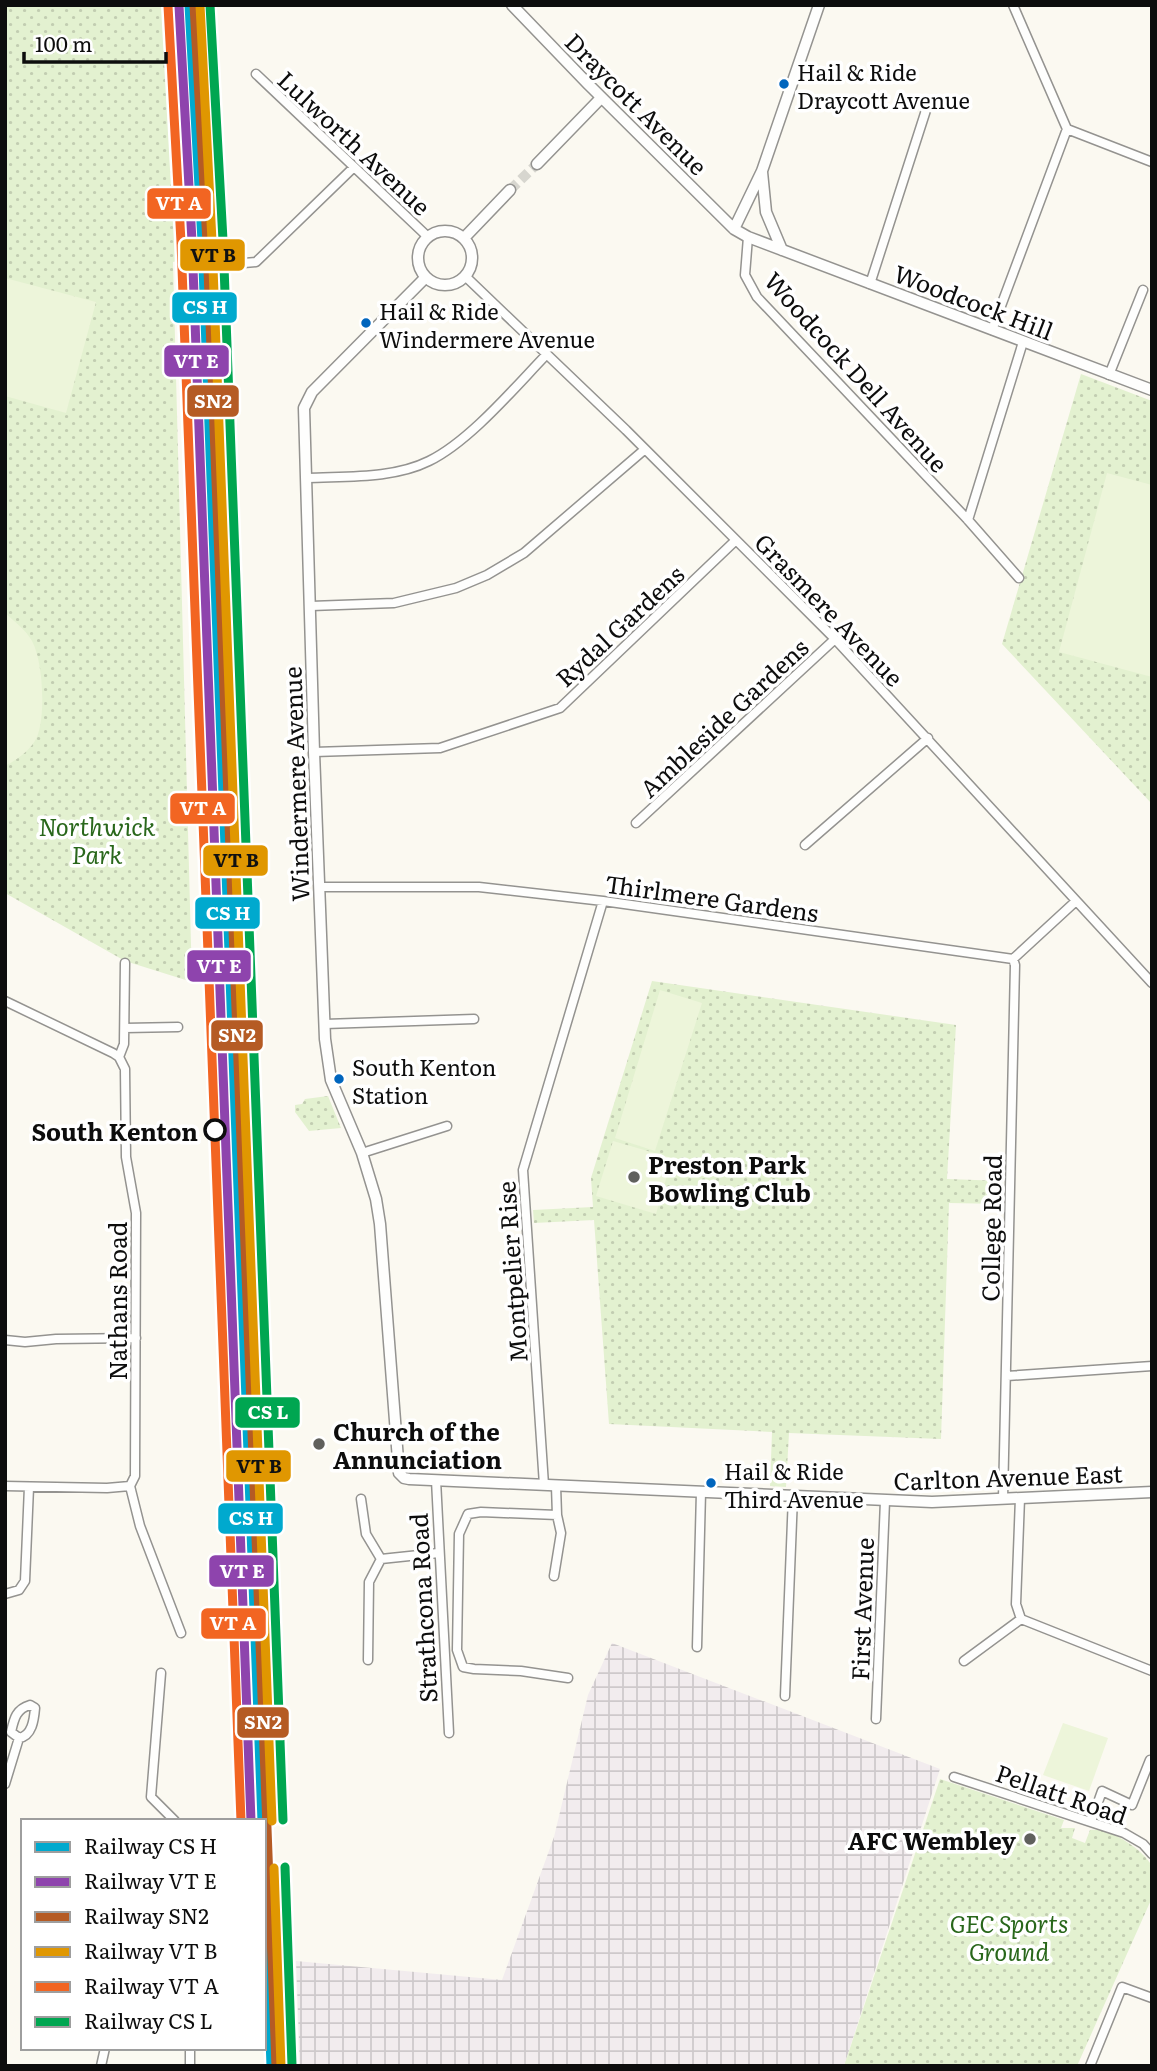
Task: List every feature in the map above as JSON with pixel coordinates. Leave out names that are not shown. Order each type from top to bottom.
[{"type":"street","name":"Draycott Avenue","points":[[512,5],[601,98],[734,229]]},
{"type":"street","points":[[734,229],[762,171],[819,5]]},
{"type":"street","points":[[992,330],[1066,129],[1013,5]]},
{"type":"street","name":"Lulworth Avenue","points":[[256,74],[428,237]]},
{"type":"street","points":[[537,164],[601,98]]},
{"type":"street","points":[[870,284],[928,104]]},
{"type":"street","points":[[1066,129],[1152,162]]},
{"type":"street","points":[[239,260],[244,263],[256,262],[353,167]]},
{"type":"street","points":[[762,171],[766,212],[782,250]]},
{"type":"street","points":[[464,238],[510,190]]},
{"type":"street","name":"Woodcock Hill","points":[[734,229],[748,237],[870,284],[1152,390]]},
{"type":"street","points":[[443,231],[453,232],[464,238],[472,255],[465,276],[449,285],[439,284],[426,277],[418,261],[419,251],[428,237],[443,231]]},
{"type":"street","name":"Woodcock Dell Avenue","points":[[748,237],[745,275],[757,297],[968,520],[1019,578]]},
{"type":"street","name":"Grasmere Avenue","points":[[465,276],[548,354],[835,639],[1152,983]]},
{"type":"street","name":"Windermere Avenue","points":[[404,1478],[398,1469],[376,1199],[362,1153],[331,1080],[325,1024],[304,408],[312,392],[426,277]]},
{"type":"street","points":[[1109,374],[1143,290]]},
{"type":"street","name":"Woodcock Dell Avenue","points":[[968,520],[1023,342]]},
{"type":"street","points":[[307,478],[381,474],[428,462],[484,419],[548,354]]},
{"type":"street","points":[[310,606],[394,603],[456,588],[487,575],[524,553],[644,450]]},
{"type":"street","name":"Rydal Gardens","points":[[314,752],[440,748],[560,708],[736,540]]},
{"type":"street","name":"Ambleside Gardens","points":[[636,823],[835,639]]},
{"type":"street","points":[[805,845],[928,738]]},
{"type":"street","name":"Thirlmere Gardens","points":[[319,887],[479,887],[603,901],[1013,959]]},
{"type":"street","name":"Montpelier Rise","points":[[544,1485],[523,1170],[603,901]]},
{"type":"street","points":[[1013,959],[1076,901]]},
{"type":"street","name":"College Road","points":[[1003,1499],[1015,965],[1013,959]]},
{"type":"street","name":"Nathans Road","points":[[125,963],[124,1044],[119,1057],[125,1069],[126,1157],[136,1213],[135,1476],[130,1486],[140,1526],[181,1633]]},
{"type":"street","points":[[5,1001],[119,1057]]},
{"type":"street","points":[[325,1024],[474,1019]]},
{"type":"street","points":[[125,1028],[178,1027]]},
{"type":"street","points":[[362,1153],[447,1126]]},
{"type":"street","points":[[5,1340],[25,1342],[136,1338]]},
{"type":"street","points":[[1007,1376],[1152,1366]]},
{"type":"street","name":"Carlton Avenue East","points":[[404,1478],[932,1502],[1152,1492]]},
{"type":"street","name":"Strathcona Road","points":[[436,1480],[449,1733]]},
{"type":"street","points":[[5,1486],[130,1486]]},
{"type":"street","points":[[554,1576],[561,1533],[556,1486]]},
{"type":"street","points":[[5,1594],[19,1590],[25,1581],[29,1487]]},
{"type":"street","points":[[697,1647],[701,1492]]},
{"type":"street","points":[[785,1696],[793,1496]]},
{"type":"street","points":[[1020,1498],[1016,1604],[1021,1619],[1152,1671]]},
{"type":"street","points":[[361,1499],[366,1534],[381,1559]]},
{"type":"street","name":"First Avenue","points":[[876,1719],[885,1501]]},
{"type":"street","points":[[557,1515],[481,1512],[468,1514],[459,1534],[457,1650],[463,1667],[474,1670],[521,1671],[568,1678]]},
{"type":"street","points":[[381,1559],[438,1553]]},
{"type":"street","points":[[368,1660],[369,1582],[381,1559]]},
{"type":"street","points":[[964,1661],[1021,1619]]},
{"type":"street","points":[[160,1673],[151,1797],[172,1819]]},
{"type":"street","points":[[5,1784],[19,1738]]},
{"type":"street","points":[[1091,1822],[1101,1791],[1132,1805],[1150,1760]]},
{"type":"street","name":"Pellatt Road","points":[[954,1777],[1124,1833],[1143,1844],[1152,1854]]},
{"type":"street","points":[[1090,2066],[1122,1987],[1152,1998]]},
{"type":"shaded area","points":[[612,1643],[940,1769],[844,2066],[300,2066],[296,1961],[502,1980],[554,1837],[588,1695]]},
{"type":"green space","name":"Northwick Park","points":[[5,5],[166,5],[170,29],[177,261],[173,262],[192,982],[125,961],[5,893]]},
{"type":"green space","points":[[5,278],[96,302],[66,413],[5,396]]},
{"type":"green space","points":[[1081,374],[1152,401],[1152,804],[1002,644]]},
{"type":"green space","points":[[1107,473],[1152,485],[1152,677],[1059,652]]},
{"type":"green space","points":[[5,613],[23,629],[36,650],[41,674],[42,716],[34,742],[23,754],[5,766]]},
{"type":"green space","points":[[652,981],[956,1025],[947,1179],[1003,1181],[1003,1204],[949,1203],[941,1439],[789,1433],[786,1487],[770,1486],[772,1432],[609,1424],[594,1220],[534,1223],[533,1210],[593,1207],[591,1178]]},
{"type":"green space","points":[[660,990],[702,1003],[655,1151],[615,1138]]},
{"type":"green space","points":[[328,1096],[341,1128],[309,1131],[295,1112],[295,1105],[302,1104],[305,1099]]},
{"type":"green space","name":"Preston Park Bowling Club","points":[[613,1141],[672,1158],[656,1214],[596,1196]]},
{"type":"green space","points":[[1063,1723],[1108,1738],[1089,1791],[1043,1775]]},
{"type":"green space","name":"GEC Sports Ground","points":[[940,1779],[1064,1820],[1061,1828],[1075,1828],[1072,1838],[1085,1843],[1090,1830],[1116,1836],[1141,1853],[1152,1866],[1151,1900],[1077,2066],[844,2066]]},
{"type":"tunnel","points":[[510,190],[537,164]]},
{"type":"transit line","points":[[189,5],[202,241],[262,1819]]},
{"type":"transit line","points":[[200,5],[212,241],[272,1821]]},
{"type":"transit line","points":[[210,5],[223,240],[283,1820]]},
{"type":"transit line","points":[[168,6],[181,242],[241,1819]]},
{"type":"transit line","points":[[179,6],[192,241],[251,1819]]},
{"type":"transit line","points":[[285,1867],[292,2065]]},
{"type":"transit line","points":[[274,1868],[281,2066]]},
{"type":"transit line","points":[[266,1930],[271,2066]]},
{"type":"rail line","name":"SN2","points":[[194,5],[207,243],[276,2066]]},
{"type":"place","name":"Hail & Ride Draycott Avenue","points":[[784,84]]},
{"type":"place","name":"Hail & Ride Windermere Avenue","points":[[366,323]]},
{"type":"place","name":"South Kenton Station","points":[[339,1079]]},
{"type":"place","name":"South Kenton","points":[[215,1130]]},
{"type":"place","name":"Preston Park Bowling Club","points":[[634,1177]]},
{"type":"place","name":"Church of the Annunciation","points":[[319,1444]]},
{"type":"place","name":"Hail & Ride Third Avenue","points":[[711,1483]]},
{"type":"place","name":"AFC Wembley","points":[[1030,1839]]}]
